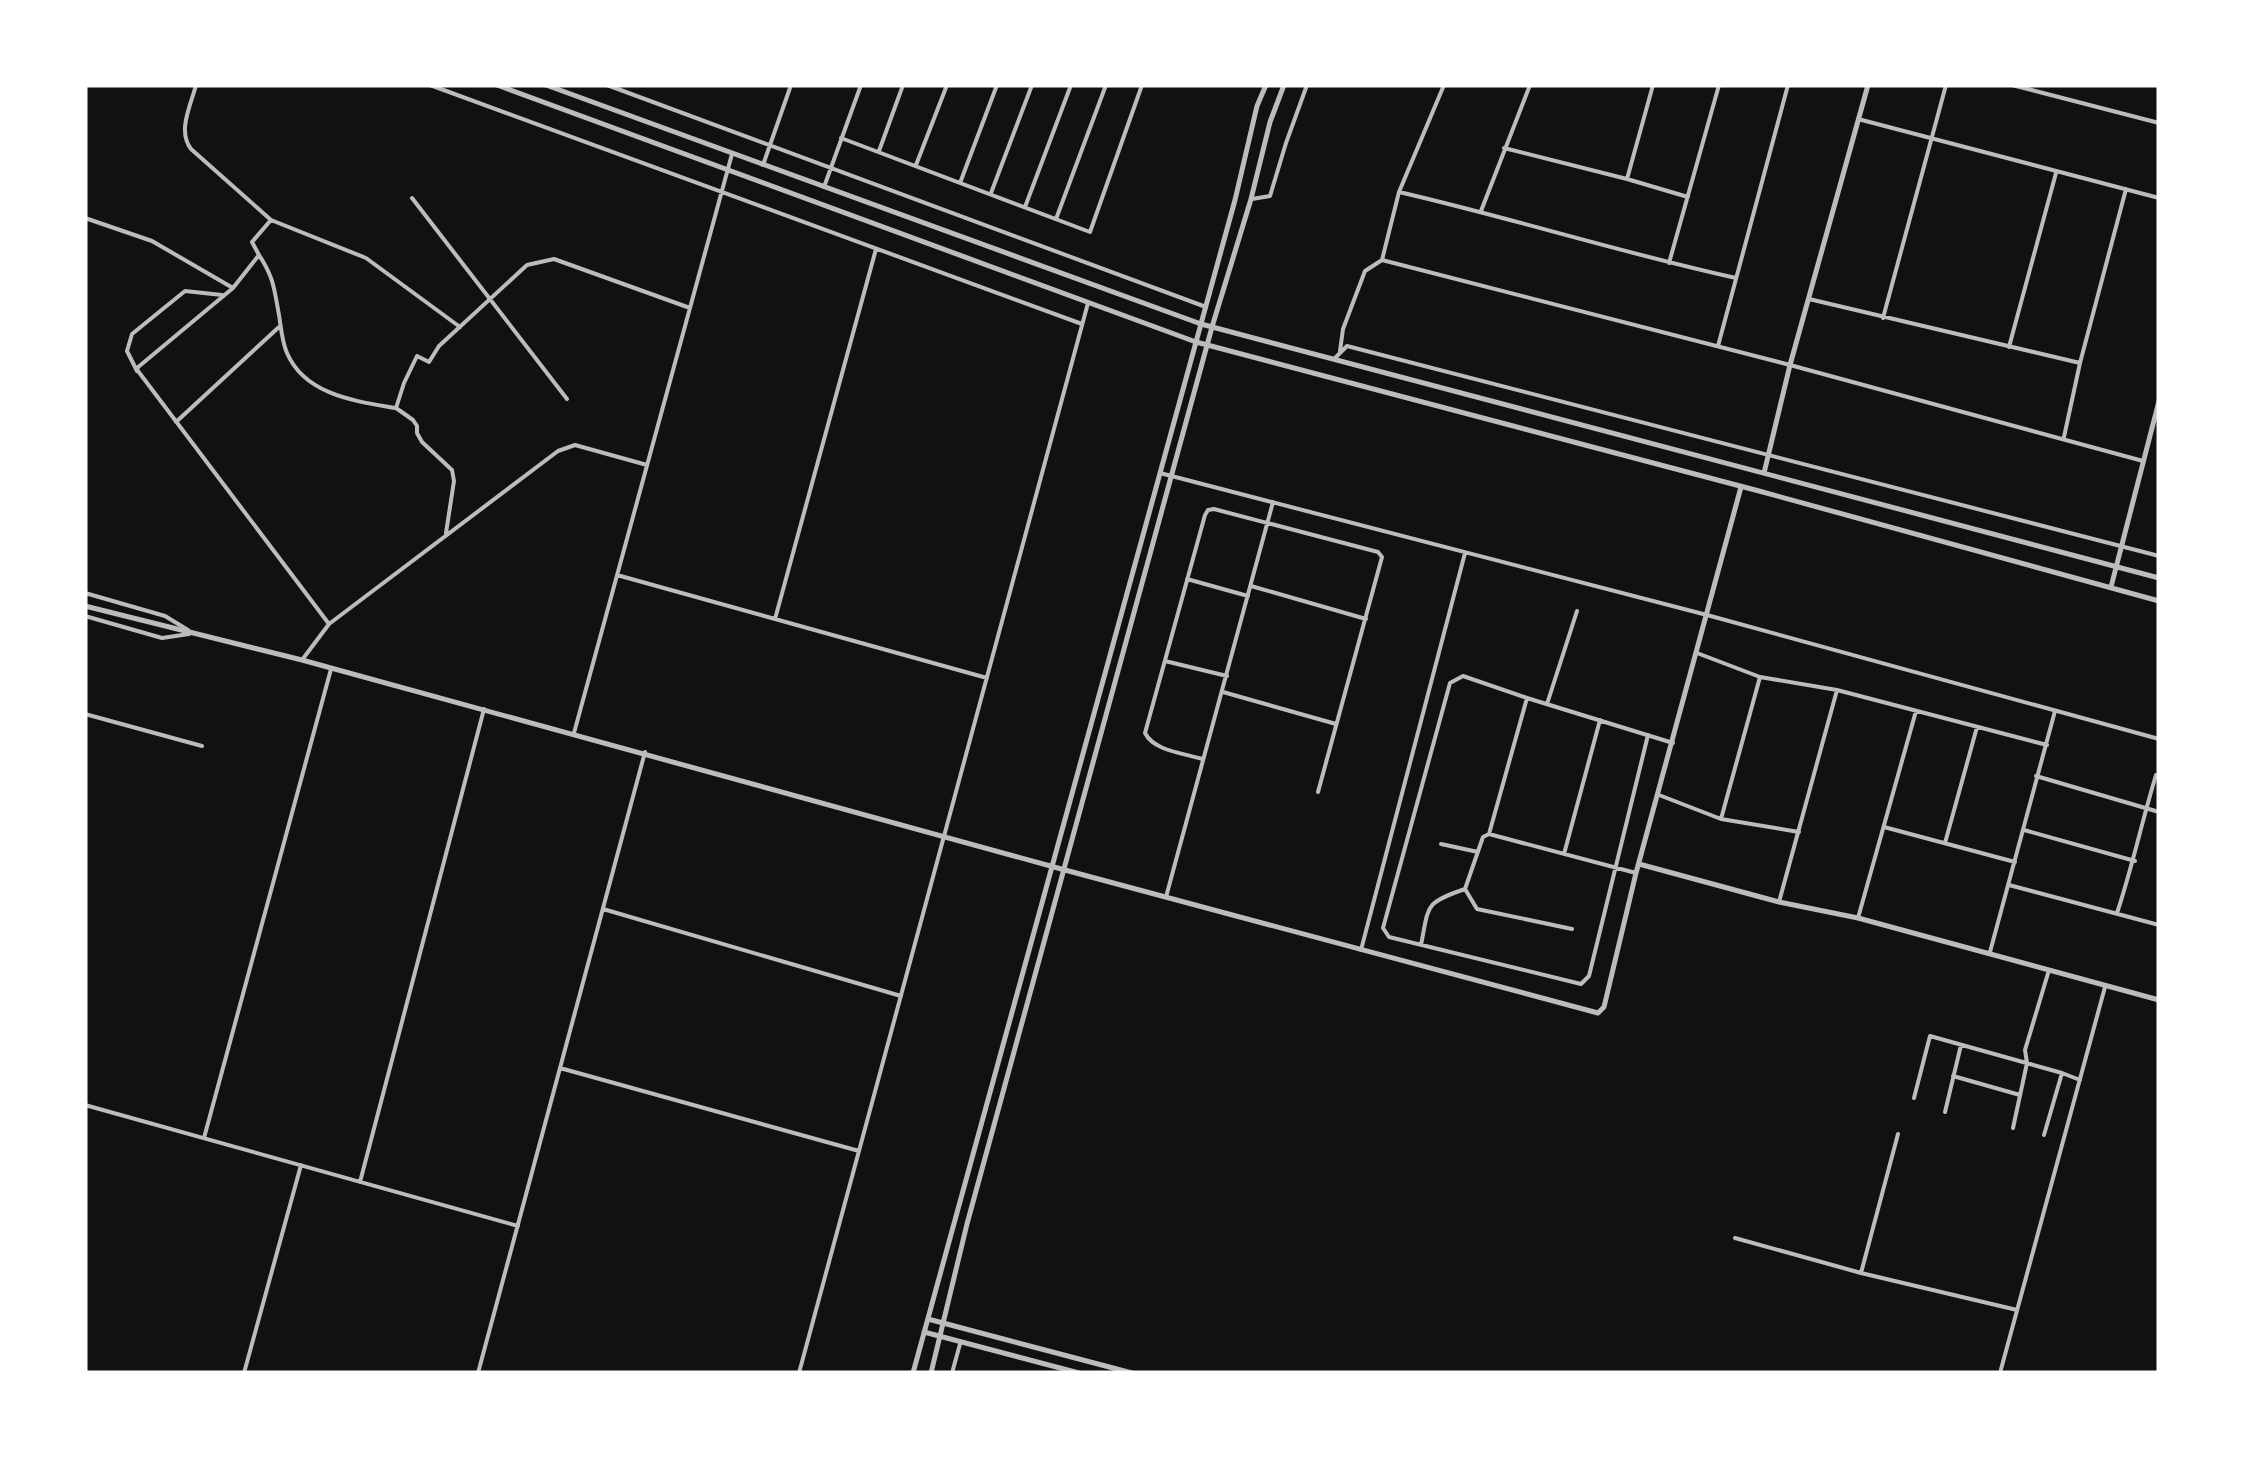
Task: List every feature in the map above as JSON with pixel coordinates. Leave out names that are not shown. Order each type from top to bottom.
[{"type":"street","points":[[196,85],[184,129],[184,140],[190,149],[271,220],[366,258],[460,327]]},
{"type":"street","points":[[430,85],[1082,324]]},
{"type":"street","points":[[497,85],[1196,342],[2159,601]]},
{"type":"street","points":[[546,85],[1201,324],[1336,356],[2159,578]]},
{"type":"street","points":[[608,85],[1206,306]]},
{"type":"street","points":[[762,165],[791,85]]},
{"type":"street","points":[[824,187],[861,85]]},
{"type":"street","points":[[878,152],[903,85]]},
{"type":"street","points":[[916,166],[947,85]]},
{"type":"street","points":[[960,183],[997,85]]},
{"type":"street","points":[[991,194],[1032,85]]},
{"type":"street","points":[[1025,208],[1071,85]]},
{"type":"street","points":[[1056,219],[1106,85]]},
{"type":"street","points":[[841,138],[1090,232],[1142,85]]},
{"type":"street","points":[[913,1373],[1235,200],[1256,106],[1266,85]]},
{"type":"street","points":[[931,1373],[967,1224],[1212,327],[1284,85]]},
{"type":"street","points":[[1252,199],[1270,196],[1307,85]]},
{"type":"street","points":[[1336,356],[1365,271],[1382,260],[1398,192],[1444,85]]},
{"type":"street","points":[[1481,211],[1530,85]]},
{"type":"street","points":[[1627,179],[1653,85]]},
{"type":"street","points":[[1670,264],[1719,85]]},
{"type":"street","points":[[1718,346],[1788,85]]},
{"type":"street","points":[[1764,473],[1868,85]]},
{"type":"street","points":[[1884,318],[1946,85]]},
{"type":"street","points":[[2012,85],[2159,123]]},
{"type":"street","points":[[1858,119],[2159,198]]},
{"type":"street","points":[[1504,148],[1688,197]]},
{"type":"street","points":[[574,733],[732,154]]},
{"type":"street","points":[[2009,347],[2056,171]]},
{"type":"street","points":[[2064,439],[2126,190]]},
{"type":"street","points":[[1398,192],[1736,278]]},
{"type":"street","points":[[412,198],[567,399]]},
{"type":"street","points":[[85,218],[152,240],[233,288]]},
{"type":"street","points":[[271,220],[252,242],[272,274],[286,352],[302,377],[331,393],[396,408],[413,420],[422,442],[452,470],[454,481],[446,535]]},
{"type":"street","points":[[775,619],[876,249]]},
{"type":"street","points":[[138,372],[137,368],[151,354],[233,288],[259,255]]},
{"type":"street","points":[[396,408],[417,356],[429,362],[439,346],[527,266],[554,259],[690,308]]},
{"type":"street","points":[[1382,260],[1790,365],[2143,462]]},
{"type":"street","points":[[222,295],[185,291],[132,334],[127,352],[138,372],[330,624]]},
{"type":"street","points":[[1809,299],[2080,364]]},
{"type":"street","points":[[799,1373],[1088,303]]},
{"type":"street","points":[[176,422],[280,325]]},
{"type":"street","points":[[1336,356],[1347,346],[2159,556]]},
{"type":"street","points":[[2110,588],[2159,401]]},
{"type":"street","points":[[302,660],[330,624],[558,451],[574,445],[647,465]]},
{"type":"street","points":[[1160,473],[1708,615],[2159,739]]},
{"type":"street","points":[[85,606],[646,752],[1065,870],[1598,1012],[1604,1008],[1636,873],[1741,487]]},
{"type":"street","points":[[1166,897],[1273,502]]},
{"type":"street","points":[[1202,759],[1152,744],[1145,733],[1208,510],[1214,508],[1378,552],[1382,557],[1318,792]]},
{"type":"street","points":[[1361,950],[1465,552]]},
{"type":"street","points":[[617,575],[987,678]]},
{"type":"street","points":[[1188,579],[1248,596]]},
{"type":"street","points":[[1251,586],[1366,619]]},
{"type":"street","points":[[85,593],[165,616],[193,634]]},
{"type":"street","points":[[1548,704],[1577,611]]},
{"type":"street","points":[[85,616],[162,638],[193,634]]},
{"type":"street","points":[[1697,653],[1760,677],[1837,690],[2046,746]]},
{"type":"street","points":[[1165,661],[1227,676]]},
{"type":"street","points":[[204,1138],[331,668]]},
{"type":"street","points":[[1648,735],[1589,976],[1581,984],[1390,937],[1383,928],[1450,683],[1463,676],[1527,698],[1600,720],[1648,735],[1673,743]]},
{"type":"street","points":[[1721,819],[1760,677]]},
{"type":"street","points":[[1779,902],[1837,690]]},
{"type":"street","points":[[1223,692],[1336,724]]},
{"type":"street","points":[[1465,890],[1483,838],[1489,834],[1527,698]]},
{"type":"street","points":[[360,1182],[484,709]]},
{"type":"street","points":[[1858,918],[1916,711]]},
{"type":"street","points":[[1990,954],[2055,711]]},
{"type":"street","points":[[85,714],[202,746]]},
{"type":"street","points":[[1564,854],[1600,720]]},
{"type":"street","points":[[1945,843],[1977,727]]},
{"type":"street","points":[[478,1373],[646,752]]},
{"type":"street","points":[[2118,914],[2156,775]]},
{"type":"street","points":[[2036,776],[2159,812]]},
{"type":"street","points":[[1658,795],[1721,819],[1799,832]]},
{"type":"street","points":[[1883,827],[2015,862]]},
{"type":"street","points":[[2024,830],[2134,861]]},
{"type":"street","points":[[1489,834],[1636,873]]},
{"type":"street","points":[[1441,844],[1478,852]]},
{"type":"street","points":[[1639,864],[1779,902],[1858,918],[2159,1000]]},
{"type":"street","points":[[2009,884],[2159,925]]},
{"type":"street","points":[[1421,945],[1432,902],[1465,890]]},
{"type":"street","points":[[1465,890],[1476,908],[1572,929]]},
{"type":"street","points":[[603,909],[901,996]]},
{"type":"street","points":[[2013,1128],[2027,1063],[2025,1050],[2049,970]]},
{"type":"street","points":[[2000,1373],[2106,986]]},
{"type":"street","points":[[1914,1098],[1930,1036],[2080,1080]]},
{"type":"street","points":[[1944,1112],[1960,1045]]},
{"type":"street","points":[[560,1068],[859,1151]]},
{"type":"street","points":[[2044,1135],[2062,1073]]},
{"type":"street","points":[[1953,1076],[2020,1095]]},
{"type":"street","points":[[85,1105],[518,1226]]},
{"type":"street","points":[[1861,1273],[1898,1134]]},
{"type":"street","points":[[244,1373],[302,1165]]},
{"type":"street","points":[[1734,1238],[2017,1310]]},
{"type":"street","points":[[928,1319],[1132,1373]]},
{"type":"street","points":[[924,1332],[1079,1373]]},
{"type":"street","points":[[952,1373],[960,1342]]}]
